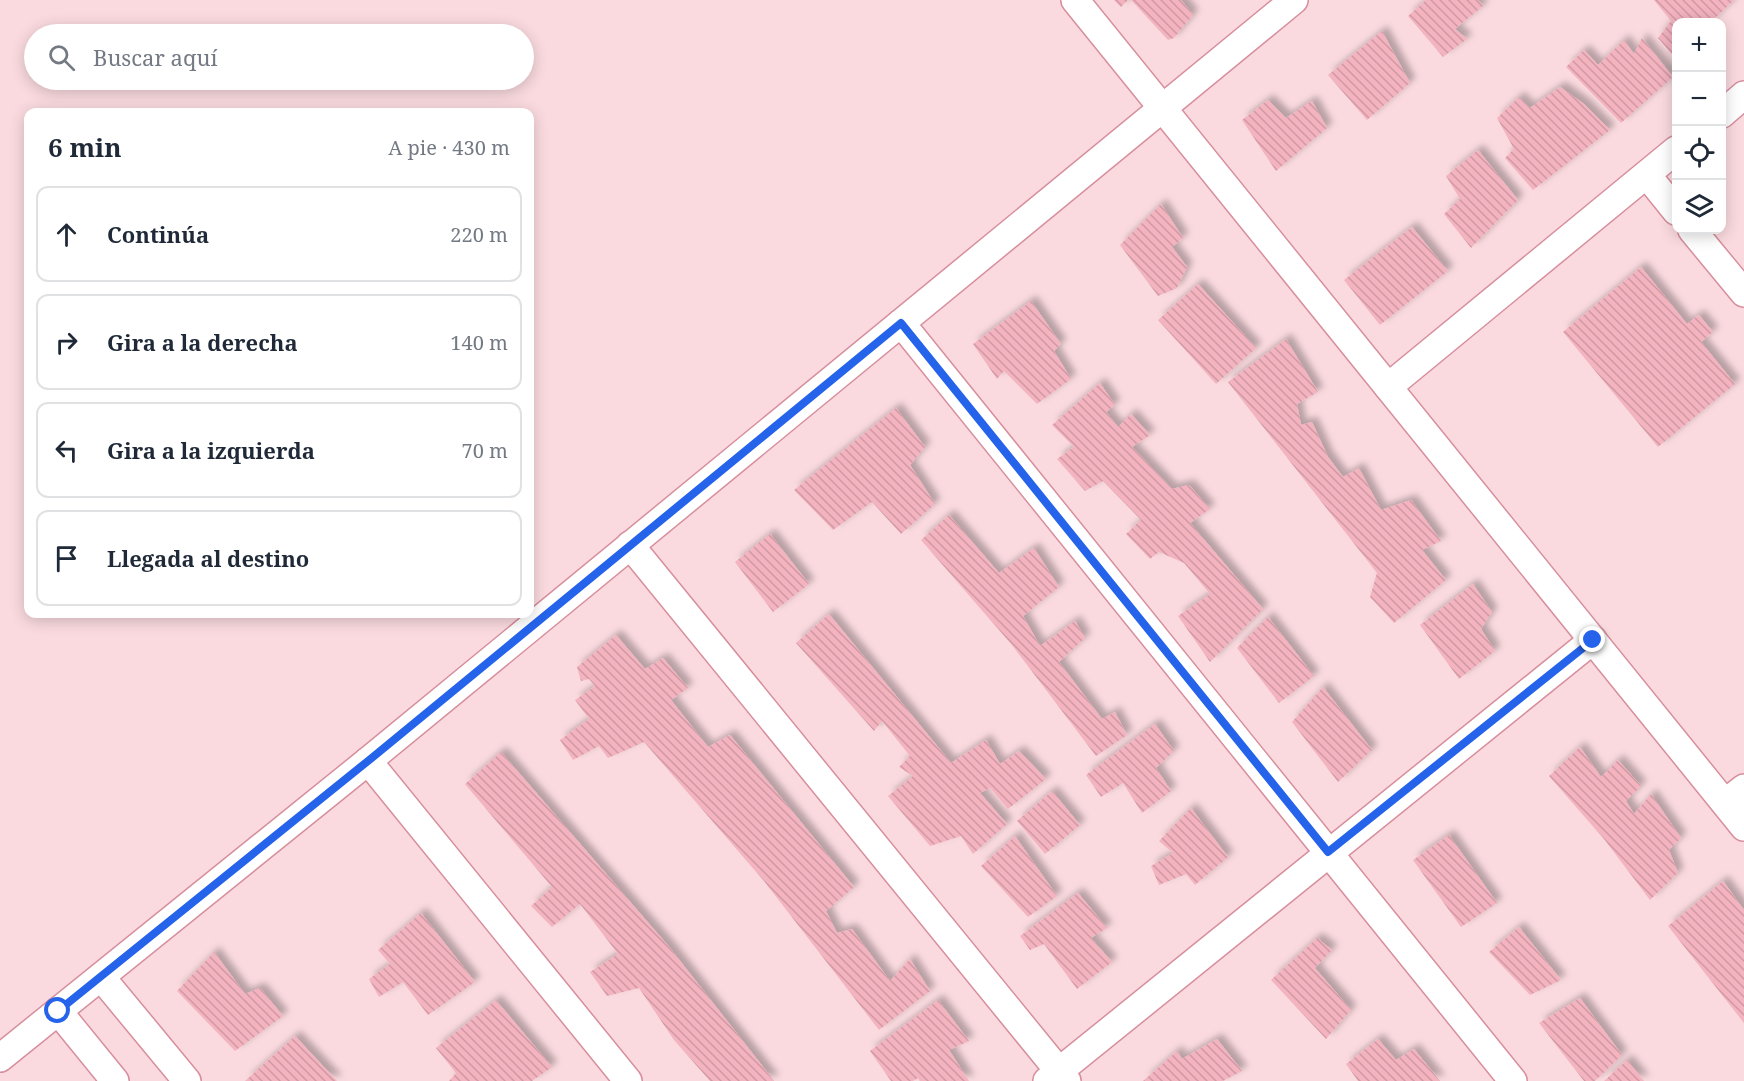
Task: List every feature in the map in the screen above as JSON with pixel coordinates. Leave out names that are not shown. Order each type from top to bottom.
[{"type":"street","points":[[1075,0],[1593,640],[1734,796],[1744,827]]},
{"type":"street","points":[[0,1059],[368,761],[1294,0]]},
{"type":"street","points":[[1726,111],[1744,95]]},
{"type":"street","points":[[1388,387],[1672,154]]},
{"type":"street","points":[[1647,175],[1672,205]]},
{"type":"street","points":[[1695,234],[1744,293]]},
{"type":"street","points":[[901,323],[1513,1081]]},
{"type":"street","points":[[630,545],[1058,1078],[1328,852],[1593,640]]},
{"type":"street","points":[[368,761],[628,1081]]},
{"type":"street","points":[[101,976],[187,1081]]},
{"type":"street","points":[[58,1011],[115,1081]]},
{"type":"building","points":[[1114,0],[1128,0],[1121,7]]},
{"type":"building","points":[[1131,0],[1181,0],[1193,15],[1174,38],[1168,40]]},
{"type":"building","points":[[1426,0],[1478,0],[1483,6],[1455,29],[1467,39],[1443,57],[1408,16]]},
{"type":"building","points":[[1654,0],[1734,0],[1715,18],[1672,18],[1672,54],[1658,38],[1671,21]]},
{"type":"building","points":[[1382,31],[1410,83],[1367,120],[1328,75]]},
{"type":"building","points":[[1642,38],[1672,78],[1621,123],[1566,67],[1584,50],[1598,65],[1624,40],[1634,54]]},
{"type":"building","points":[[1560,87],[1584,104],[1610,130],[1533,190],[1505,158],[1514,149],[1497,118],[1519,97],[1530,108]]},
{"type":"building","points":[[1268,100],[1286,118],[1312,101],[1327,128],[1276,171],[1242,120]]},
{"type":"building","points":[[1478,150],[1518,200],[1471,248],[1444,214],[1460,199],[1446,176]]},
{"type":"building","points":[[1161,204],[1183,238],[1172,247],[1187,267],[1177,288],[1158,296],[1120,245]]},
{"type":"building","points":[[1412,227],[1448,271],[1380,325],[1344,280]]},
{"type":"building","points":[[1641,267],[1687,324],[1699,315],[1713,332],[1701,342],[1735,384],[1658,447],[1563,332]]},
{"type":"building","points":[[1198,284],[1256,348],[1216,384],[1158,320]]},
{"type":"building","points":[[1031,301],[1061,344],[1054,351],[1071,379],[1037,404],[1004,371],[997,379],[973,344]]},
{"type":"building","points":[[1286,339],[1318,392],[1297,404],[1301,425],[1312,422],[1328,457],[1343,477],[1359,468],[1381,510],[1411,500],[1441,541],[1422,550],[1446,580],[1394,623],[1370,597],[1377,573],[1228,382]]},
{"type":"building","points":[[1100,383],[1115,405],[1106,412],[1118,427],[1131,414],[1150,435],[1132,447],[1172,489],[1189,485],[1210,509],[1190,523],[1263,609],[1210,662],[1178,616],[1210,594],[1184,563],[1159,552],[1150,559],[1126,534],[1141,520],[1103,481],[1085,491],[1057,459],[1074,447],[1052,425]]},
{"type":"building","points":[[896,408],[925,447],[910,465],[935,504],[901,534],[872,502],[833,530],[794,490]]},
{"type":"building","points":[[949,515],[999,573],[1034,548],[1059,587],[1023,616],[1040,646],[1075,621],[1085,638],[1059,662],[1102,719],[1115,712],[1127,735],[1096,756],[1012,645],[921,540]]},
{"type":"building","points":[[770,534],[809,584],[773,612],[735,562]]},
{"type":"building","points":[[1473,584],[1492,612],[1481,629],[1495,651],[1459,679],[1420,625]]},
{"type":"building","points":[[829,614],[951,763],[986,740],[1000,764],[1019,751],[1046,779],[1008,809],[990,788],[980,793],[1007,824],[973,854],[961,836],[930,846],[888,796],[913,776],[899,767],[910,756],[882,721],[874,731],[796,643]]},
{"type":"building","points":[[1268,617],[1314,676],[1279,703],[1237,648]]},
{"type":"building","points":[[616,635],[645,669],[663,658],[688,688],[671,700],[708,747],[730,735],[854,887],[826,911],[837,933],[852,929],[890,981],[910,959],[930,991],[879,1030],[764,881],[644,742],[608,758],[599,746],[573,760],[560,740],[589,719],[575,700],[595,686],[589,679],[581,681],[577,667]]},
{"type":"building","points":[[1323,687],[1372,750],[1338,782],[1292,722]]},
{"type":"building","points":[[1155,724],[1174,751],[1156,768],[1171,791],[1142,813],[1123,783],[1101,797],[1086,775]]},
{"type":"building","points":[[1580,747],[1601,777],[1618,760],[1641,786],[1626,801],[1634,814],[1651,794],[1681,838],[1669,850],[1678,873],[1650,900],[1604,839],[1549,776]]},
{"type":"building","points":[[501,752],[670,948],[774,1081],[710,1081],[674,1040],[639,988],[607,996],[590,972],[618,954],[580,904],[552,927],[531,906],[552,887],[465,784]]},
{"type":"building","points":[[1052,791],[1080,825],[1045,854],[1017,821]]},
{"type":"building","points":[[1191,808],[1228,857],[1195,885],[1186,874],[1159,885],[1151,866],[1173,853],[1159,841]]},
{"type":"building","points":[[1449,835],[1497,903],[1461,927],[1413,860]]},
{"type":"building","points":[[1015,836],[1057,896],[1028,917],[981,866]]},
{"type":"building","points":[[1723,881],[1744,910],[1744,1023],[1668,926]]},
{"type":"building","points":[[1078,893],[1107,928],[1091,938],[1112,962],[1077,989],[1044,944],[1030,950],[1020,936]]},
{"type":"building","points":[[421,913],[475,982],[428,1015],[403,982],[379,997],[369,979],[390,964],[378,950]]},
{"type":"building","points":[[1519,927],[1561,980],[1530,995],[1489,952]]},
{"type":"building","points":[[1317,938],[1332,950],[1315,968],[1351,1010],[1326,1039],[1271,980]]},
{"type":"building","points":[[214,952],[245,994],[260,988],[283,1016],[235,1051],[177,991]]},
{"type":"building","points":[[1580,998],[1622,1055],[1595,1081],[1584,1081],[1539,1023]]},
{"type":"building","points":[[496,1000],[552,1067],[532,1081],[449,1081],[456,1073],[436,1048]]},
{"type":"building","points":[[938,1000],[969,1041],[949,1050],[969,1081],[920,1081],[918,1078],[913,1081],[891,1081],[870,1051]]},
{"type":"building","points":[[295,1036],[337,1081],[245,1081]]},
{"type":"building","points":[[1217,1039],[1242,1071],[1223,1081],[1143,1081],[1177,1051],[1182,1059]]},
{"type":"building","points":[[1378,1039],[1396,1060],[1414,1049],[1440,1081],[1358,1081],[1346,1064]]},
{"type":"building","points":[[1627,1060],[1644,1081],[1604,1081]]},
{"type":"route","points":[[58,1011],[368,761],[901,323],[1328,852],[1593,640]]}]
